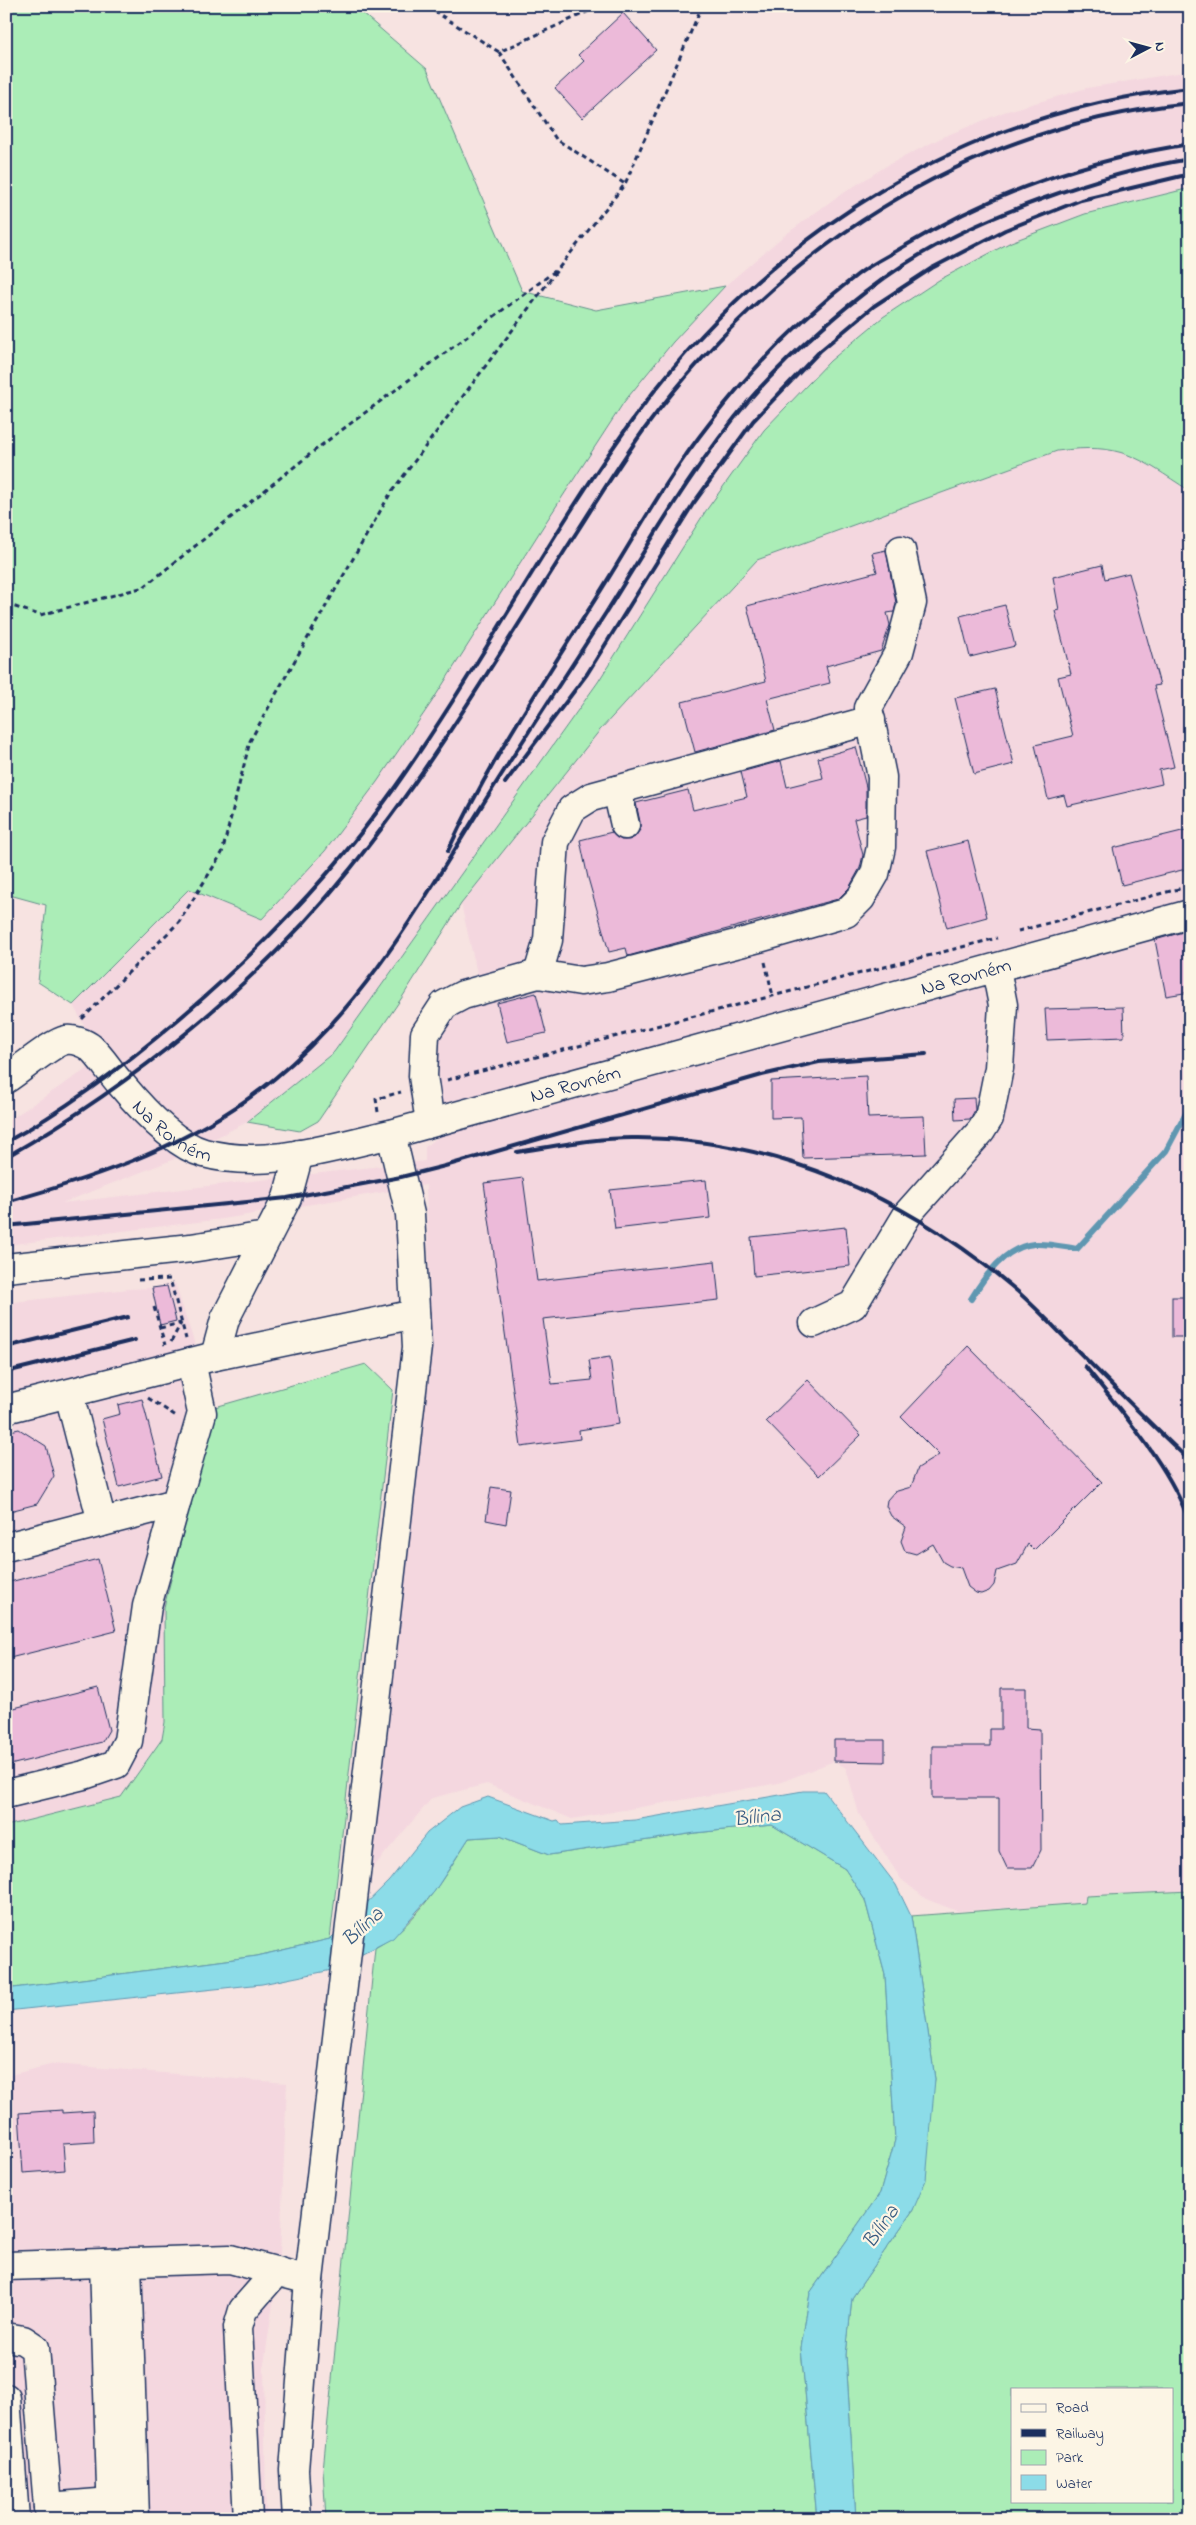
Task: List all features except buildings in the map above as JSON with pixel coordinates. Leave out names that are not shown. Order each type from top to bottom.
[{"type":"street","points":[[430,1123],[423,1076],[425,1034],[444,1004],[463,995],[538,974],[581,981],[608,977],[759,938],[846,913],[861,898],[875,874],[881,847],[882,777],[868,708],[899,652],[912,603],[901,550]]},
{"type":"street","points":[[538,974],[548,940],[554,842],[572,809],[591,797],[870,720]]},
{"type":"street","points":[[617,790],[625,825]]},
{"type":"street","name":"Na Rovném","points":[[67,1040],[80,1042],[90,1047],[148,1114],[180,1140],[202,1153],[230,1158],[299,1154],[385,1126],[430,1123],[996,969],[1190,914]]},
{"type":"street","points":[[814,1323],[853,1305],[909,1212],[981,1131],[989,1118],[999,1068],[1003,1005],[996,969]]},
{"type":"street","points":[[6,1079],[52,1044],[67,1040]]},
{"type":"street","points":[[298,2519],[294,2470],[309,2280],[417,1347],[410,1214],[385,1126]]},
{"type":"street","points":[[6,1794],[84,1775],[116,1764],[128,1741],[147,1606],[202,1413],[198,1353],[225,1319],[287,1198],[299,1154]]},
{"type":"street","points":[[6,1268],[191,1248],[267,1236]]},
{"type":"street","points":[[6,1409],[69,1394],[198,1353],[415,1314]]},
{"type":"street","points":[[69,1394],[102,1522]]},
{"type":"street","points":[[6,1547],[176,1503]]},
{"type":"street","points":[[6,2266],[230,2259],[309,2280]]},
{"type":"street","points":[[6,2338],[23,2340],[35,2348],[48,2513],[112,2510],[115,2262]]},
{"type":"street","points":[[115,2262],[135,2519]]},
{"type":"street","points":[[248,2519],[238,2327],[243,2310],[277,2271]]},
{"type":"street","points":[[6,2398],[14,2519]]},
{"type":"path","points":[[426,6],[499,52],[556,139],[625,184]]},
{"type":"path","points":[[499,52],[600,6]]},
{"type":"path","points":[[67,1040],[90,1010],[179,922],[222,853],[250,741],[390,494],[558,269],[625,184],[702,6]]},
{"type":"path","points":[[6,604],[40,616],[144,587],[327,440],[558,269]]},
{"type":"path","points":[[1018,931],[1190,886]]},
{"type":"path","points":[[439,1080],[997,938]]},
{"type":"path","points":[[766,966],[773,996]]},
{"type":"path","points":[[385,1126],[376,1099],[403,1091]]},
{"type":"path","points":[[138,1280],[170,1279],[181,1323],[198,1353]]},
{"type":"path","points":[[154,1307],[167,1351],[181,1323]]},
{"type":"path","points":[[160,1328],[181,1323]]},
{"type":"path","points":[[144,1395],[176,1416],[174,1425]]},
{"type":"shaded area","points":[[1190,71],[1190,188],[1085,214],[939,280],[883,317],[830,361],[705,512],[598,682],[334,1052],[247,1122],[172,1160],[62,1203],[425,1161],[425,1147],[447,1131],[439,1103],[434,1074],[438,1034],[448,1015],[483,999],[461,904],[600,730],[757,560],[1057,451],[1085,448],[1114,450],[1135,456],[1190,491],[1190,1891],[1086,1896],[1085,1903],[957,1911],[926,1899],[901,1879],[859,1814],[846,1768],[834,1761],[779,1783],[572,1819],[487,1784],[432,1798],[371,1870],[432,1350],[426,1185],[223,1219],[6,1245],[6,1122],[102,1059],[73,1005],[189,889],[262,919],[325,851],[377,782],[431,703],[624,402],[673,342],[725,286],[781,238],[834,199],[888,165],[943,137],[1004,112],[1087,88]]},
{"type":"shaded area","points":[[175,1283],[215,1407],[164,1607],[165,1722],[162,1739],[121,1797],[6,1826],[6,1303],[152,1288]]},
{"type":"shaded area","points":[[54,2064],[287,2083],[280,2255],[264,2365],[266,2519],[6,2519],[6,2076]]},
{"type":"green space","points":[[6,6],[354,6],[427,69],[522,291],[596,310],[725,286],[673,342],[624,402],[431,703],[377,782],[325,851],[262,919],[189,889],[73,1005],[38,982],[46,905],[6,894]]},
{"type":"green space","points":[[1190,188],[1190,491],[1156,469],[1128,455],[1098,449],[1057,451],[757,560],[600,730],[461,904],[403,996],[318,1121],[300,1131],[247,1122],[334,1052],[598,682],[705,512],[764,430],[830,361],[883,317],[939,280],[1011,242],[1085,214]]},
{"type":"green space","points":[[366,1364],[393,1390],[330,1939],[257,1956],[6,1989],[6,1826],[121,1797],[162,1739],[165,1722],[164,1607],[215,1407]]},
{"type":"green space","points":[[772,1825],[845,1869],[865,1900],[885,1975],[895,2140],[880,2193],[810,2293],[801,2348],[817,2519],[326,2519],[323,2470],[375,1948],[404,1927],[417,1913],[439,1884],[469,1838],[500,1836],[549,1855],[695,1833]]},
{"type":"green space","points":[[1190,1891],[1190,2519],[856,2519],[846,2355],[852,2298],[913,2210],[935,2079],[911,1916],[1085,1903],[1086,1896]]},
{"type":"water","name":"Bílina","points":[[803,1791],[824,1791],[896,1885],[911,1916],[935,2079],[926,2180],[913,2210],[852,2298],[846,2355],[856,2519],[817,2519],[801,2348],[810,2293],[880,2193],[895,2140],[885,1975],[865,1900],[845,1869],[772,1825],[695,1833],[549,1855],[500,1836],[469,1838],[434,1892],[393,1938],[332,1970],[262,1984],[6,2011],[6,1989],[257,1956],[330,1939],[389,1881],[427,1833],[460,1807],[488,1797],[554,1821],[558,1820],[562,1825],[635,1820]]},
{"type":"waterway","points":[[971,1299],[989,1272],[1005,1257],[1024,1246],[1039,1244],[1077,1249],[1166,1151],[1190,1106]]},
{"type":"railway","points":[[6,1142],[75,1100],[160,1035],[238,966],[294,911],[320,882],[370,822],[425,744],[575,504],[639,411],[692,347],[750,288],[813,236],[880,191],[952,153],[1028,123],[1107,101],[1190,88]]},
{"type":"railway","points":[[6,1157],[54,1128],[147,1064],[235,991],[315,910],[381,829],[438,749],[643,431],[695,366],[753,307],[815,254],[882,208],[953,169],[1028,139],[1107,116],[1190,103]]},
{"type":"railway","points":[[448,851],[481,785],[518,721],[679,465],[725,403],[797,326],[836,291],[868,267],[937,227],[971,210],[1006,194],[1077,169],[1114,159],[1190,144]]},
{"type":"railway","points":[[6,1202],[112,1169],[147,1155],[213,1122],[244,1102],[274,1079],[306,1051],[335,1020],[362,988],[411,920],[675,502],[711,449],[766,381],[823,327],[905,264],[969,229],[1005,213],[1081,186],[1119,175],[1190,159]]},
{"type":"railway","points":[[505,783],[587,674],[693,504],[753,421],[820,351],[874,306],[932,268],[1005,230],[1081,200],[1190,174]]},
{"type":"railway","points":[[6,1226],[287,1198],[401,1177],[762,1075],[819,1062],[926,1054]]},
{"type":"railway","points":[[517,1152],[577,1142],[623,1138],[690,1141],[740,1149],[789,1162],[837,1179],[883,1200],[927,1225],[970,1253],[1010,1285],[1190,1461]]},
{"type":"railway","points":[[6,1347],[128,1317]]},
{"type":"railway","points":[[6,1372],[135,1340]]},
{"type":"railway","points":[[1085,1366],[1158,1461],[1182,1503],[1190,1524]]}]
